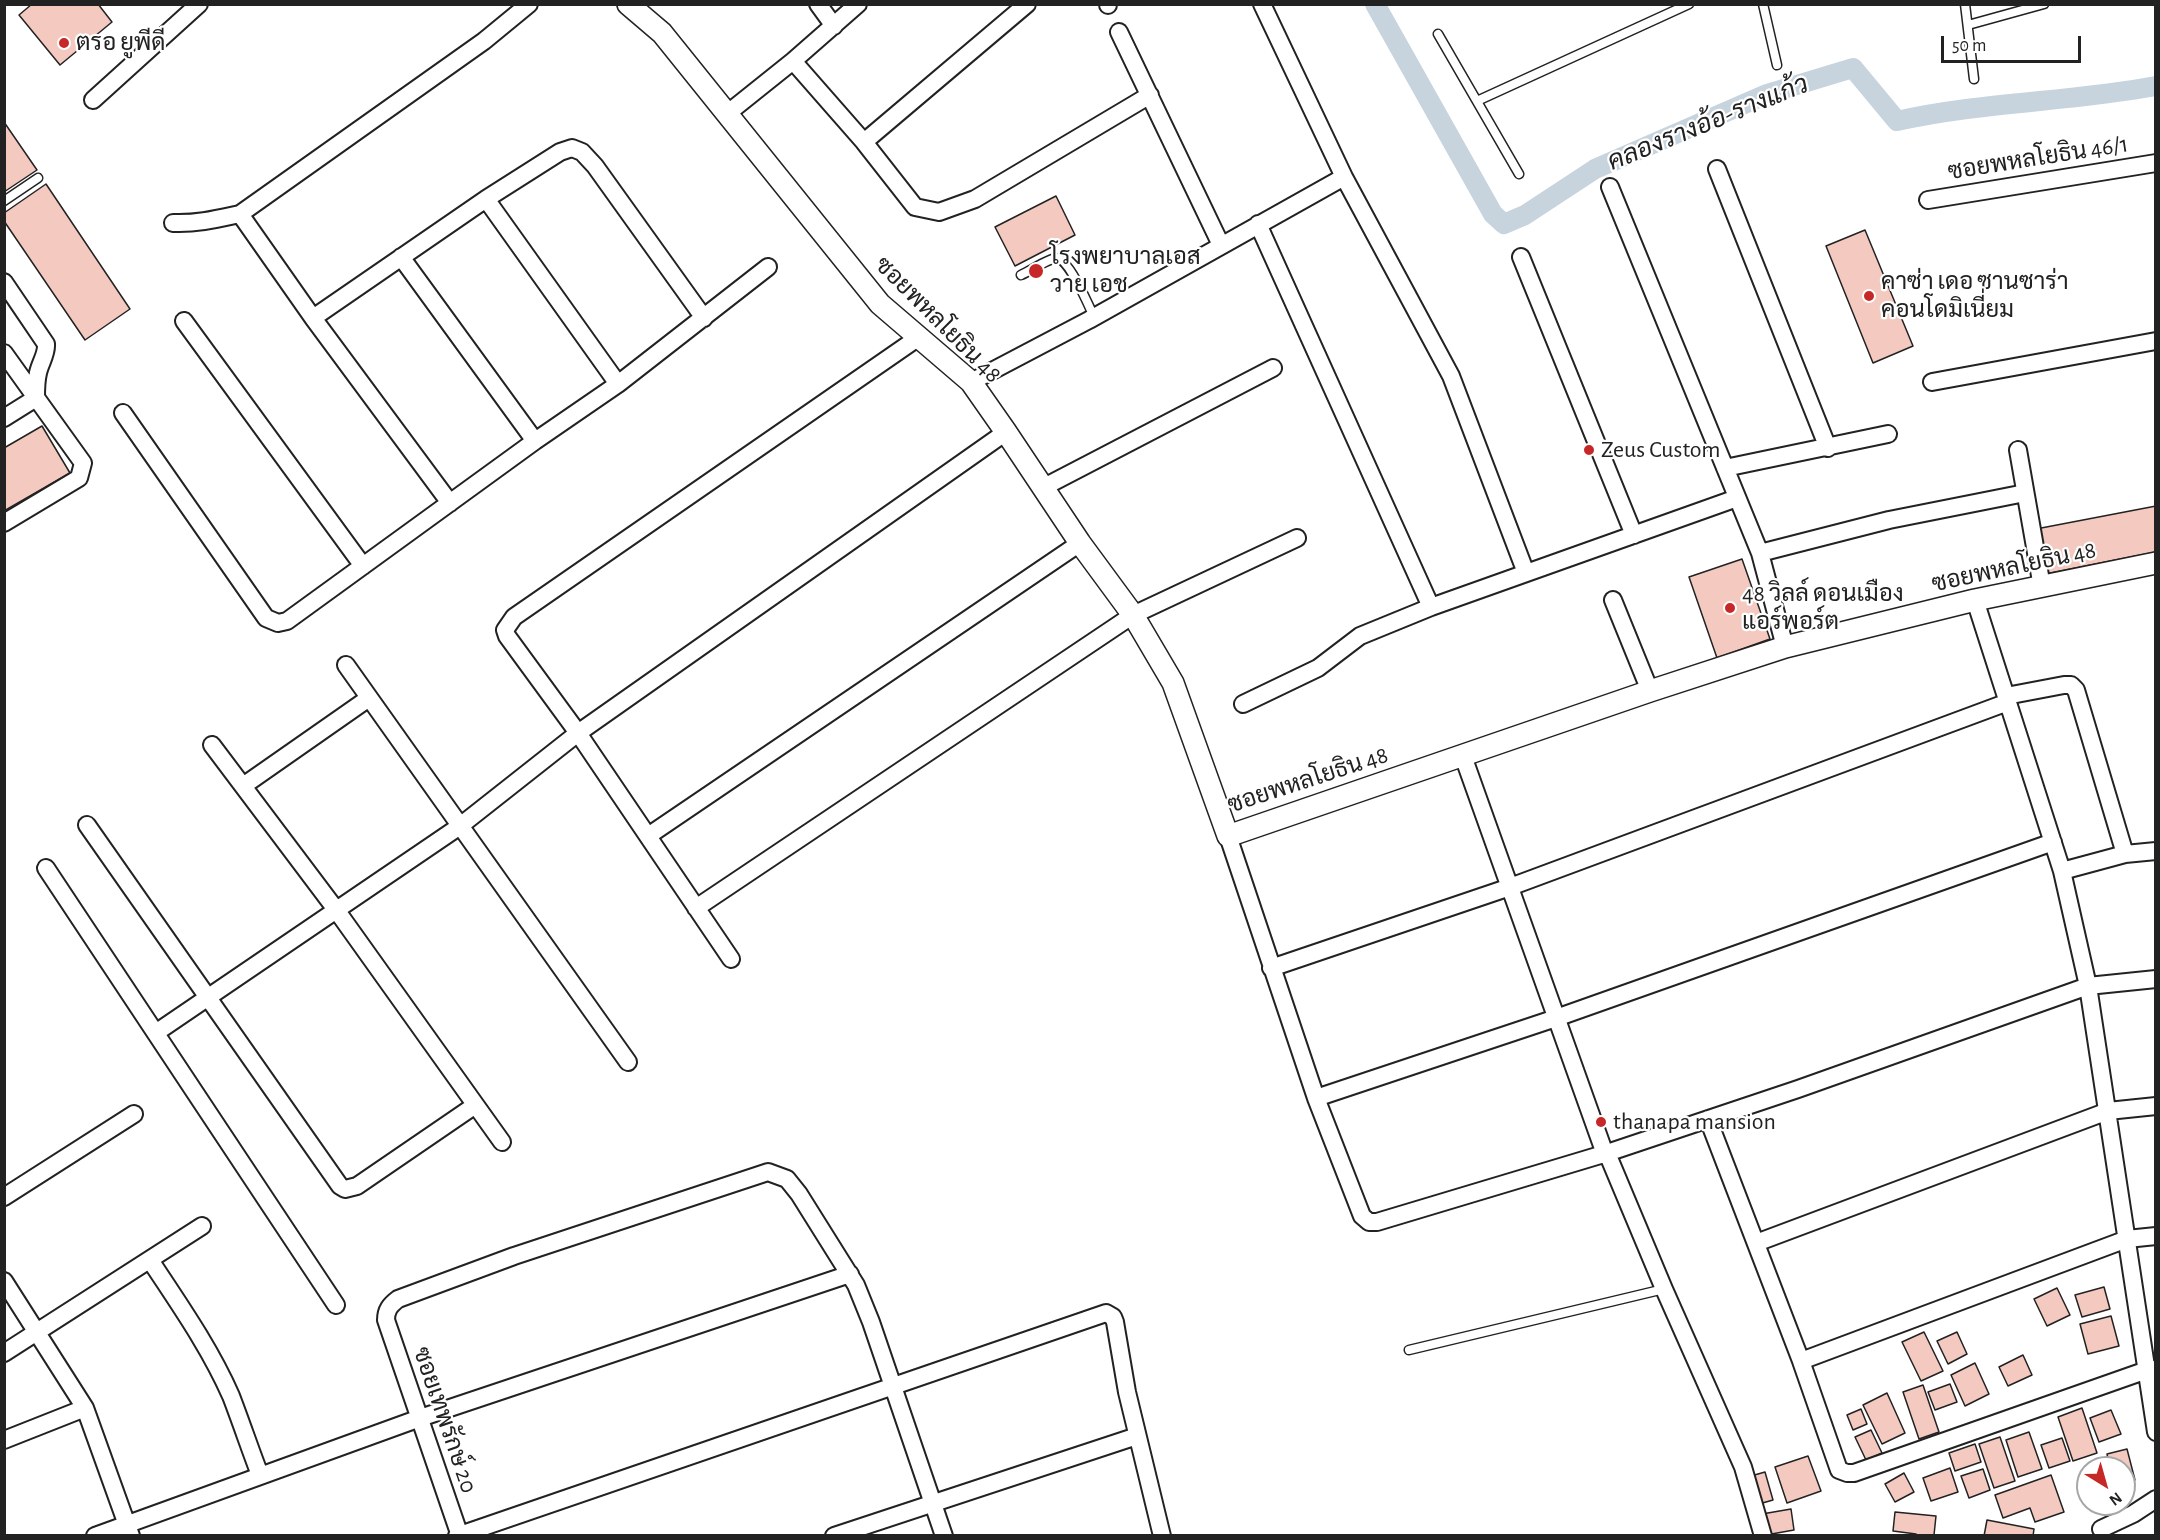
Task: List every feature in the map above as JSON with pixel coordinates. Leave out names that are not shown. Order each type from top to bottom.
[{"type":"street","points":[[93,100],[199,4]]},
{"type":"street","points":[[173,223],[201,223],[240,214],[484,41],[529,4]]},
{"type":"street","name":"ซอยพหลโยธิน 48","points":[[628,4],[662,33],[880,304],[971,382],[1080,543],[1132,615],[1173,683],[1228,836],[1785,647],[1975,600],[2156,563]]},
{"type":"street","points":[[818,4],[834,26]]},
{"type":"street","points":[[728,113],[793,61],[858,4]]},
{"type":"street","points":[[864,142],[1027,4]]},
{"type":"street","points":[[1262,4],[1344,177],[1451,376],[1526,573]]},
{"type":"street","points":[[1119,32],[1221,244]]},
{"type":"street","points":[[793,61],[864,142],[915,207],[939,212],[975,199],[1150,95]]},
{"type":"street","points":[[313,318],[486,199],[560,152],[572,148],[582,152],[595,166],[704,318]]},
{"type":"street","name":"ซอยพหลโยธิน 46/1","points":[[1928,200],[2156,163]]},
{"type":"street","points":[[1718,169],[1828,448]]},
{"type":"street","points":[[971,382],[1094,317],[1344,177]]},
{"type":"street","points":[[1610,187],[1760,554],[1785,647]]},
{"type":"street","points":[[486,199],[618,384]]},
{"type":"street","points":[[240,214],[313,318],[450,503]]},
{"type":"street","points":[[1258,224],[1431,607]]},
{"type":"street","points":[[400,257],[535,441]]},
{"type":"street","points":[[1521,257],[1634,535]]},
{"type":"street","points":[[123,413],[266,618],[278,623],[286,621],[535,441],[618,384],[768,267]]},
{"type":"street","points":[[4,282],[46,344],[47,351],[40,362],[36,380],[36,398]]},
{"type":"street","points":[[184,321],[363,566]]},
{"type":"street","points":[[731,959],[578,733],[507,636],[505,630],[507,625],[523,611],[919,337]]},
{"type":"street","points":[[1932,382],[2156,341]]},
{"type":"street","points":[[4,353],[83,463],[79,478],[4,523]]},
{"type":"street","points":[[1044,487],[1273,368]]},
{"type":"street","points":[[4,418],[36,398]]},
{"type":"street","points":[[157,1032],[459,826],[578,733],[1006,432]]},
{"type":"street","points":[[1725,468],[1888,434]]},
{"type":"street","points":[[2018,450],[2042,587]]},
{"type":"street","points":[[1760,554],[1889,520],[2025,493]]},
{"type":"street","points":[[1243,704],[1318,668],[1360,636],[1431,607],[1737,498]]},
{"type":"street","points":[[696,908],[1132,615],[1297,538]]},
{"type":"street","points":[[648,836],[1080,543]]},
{"type":"street","points":[[1613,600],[1650,691]]},
{"type":"street","points":[[1975,600],[2062,871],[2088,986],[2127,1239],[2151,1369],[2156,1432]]},
{"type":"street","points":[[346,665],[628,1062]]},
{"type":"street","points":[[1271,968],[1510,887],[2007,699],[2064,684],[2076,690],[2125,854]]},
{"type":"street","points":[[243,786],[369,698]]},
{"type":"street","points":[[212,745],[337,911],[502,1143]]},
{"type":"street","points":[[1463,756],[1606,1154],[1743,1467],[1763,1536]]},
{"type":"street","points":[[87,825],[336,1180],[345,1189],[357,1186],[474,1106]]},
{"type":"street","points":[[1228,836],[1316,1098],[1362,1216],[1369,1222],[1377,1222],[1606,1154],[2088,986],[2156,979]]},
{"type":"street","points":[[1316,1098],[1556,1017],[2053,842]]},
{"type":"street","points":[[2062,871],[2125,854],[2156,851]]},
{"type":"street","points":[[46,868],[157,1032],[336,1305]]},
{"type":"street","points":[[1756,1244],[2108,1111],[2156,1106]]},
{"type":"street","points":[[4,1197],[134,1114]]},
{"type":"street","points":[[1708,1119],[1801,1361],[1839,1470],[1854,1473],[2151,1369]]},
{"type":"street","name":"ซอยเทพรักษ์ 20","points":[[459,1535],[386,1320],[386,1312],[390,1305],[398,1299],[514,1256],[768,1172],[787,1179],[850,1274]]},
{"type":"street","points":[[4,1353],[202,1226]]},
{"type":"street","points":[[1801,1361],[2127,1239],[2156,1236]]},
{"type":"street","points":[[150,1260],[190,1320],[215,1363],[260,1475]]},
{"type":"street","points":[[95,1536],[129,1530],[260,1475],[420,1418],[850,1274],[865,1305],[944,1536]]},
{"type":"street","points":[[4,1281],[85,1408],[129,1530]]},
{"type":"street","points":[[459,1535],[893,1388],[1106,1313],[1113,1317],[1115,1322],[1127,1392],[1162,1536]]},
{"type":"street","points":[[4,1440],[85,1408]]},
{"type":"street","points":[[834,1536],[1137,1436]]},
{"type":"street","points":[[2102,1529],[2117,1523],[2156,1499]]},
{"type":"lane","points":[[1477,101],[1689,4]]},
{"type":"lane","points":[[1763,4],[1777,65]]},
{"type":"lane","points":[[1965,4],[1974,79]]},
{"type":"lane","points":[[1968,25],[2044,4]]},
{"type":"lane","points":[[1438,34],[1519,174]]},
{"type":"lane","points":[[4,201],[38,178]]},
{"type":"lane","points":[[1022,275],[1056,258],[1062,259],[1094,317]]},
{"type":"lane","points":[[1410,1350],[1664,1289]]},
{"type":"building","name":"ตรอ ยูพีดี","points":[[32,4],[98,4],[112,22],[60,65],[19,15]]},
{"type":"building","points":[[4,122],[37,170],[4,192]]},
{"type":"building","points":[[46,184],[130,309],[85,340],[4,221],[4,213]]},
{"type":"building","points":[[1056,196],[1075,235],[1015,266],[995,227]]},
{"type":"building","name":"คาซ่า เดอ ซานซาร่า คอนโดมิเนี่ยม","points":[[1865,230],[1913,346],[1873,363],[1826,246]]},
{"type":"building","points":[[42,426],[70,473],[4,511],[4,448]]},
{"type":"building","points":[[2156,506],[2156,552],[2045,574],[2036,529]]},
{"type":"building","name":"48 วิลล์ ดอนเมือง แอร์พอร์ต","points":[[1742,559],[1770,639],[1717,658],[1689,577]]},
{"type":"building","points":[[2104,1287],[2110,1309],[2082,1317],[2075,1295]]},
{"type":"building","points":[[2057,1288],[2070,1315],[2047,1326],[2034,1299]]},
{"type":"building","points":[[2111,1316],[2119,1346],[2088,1354],[2080,1324]]},
{"type":"building","points":[[1924,1332],[1943,1371],[1921,1381],[1902,1342]]},
{"type":"building","points":[[1957,1332],[1967,1354],[1948,1364],[1937,1341]]},
{"type":"building","points":[[2023,1355],[2032,1375],[2008,1386],[1999,1367]]},
{"type":"building","points":[[1975,1363],[1989,1394],[1965,1406],[1951,1375]]},
{"type":"building","points":[[1950,1384],[1957,1402],[1935,1410],[1928,1392]]},
{"type":"building","points":[[1923,1385],[1939,1432],[1919,1439],[1903,1392]]},
{"type":"building","points":[[1887,1393],[1905,1433],[1882,1444],[1863,1405]]},
{"type":"building","points":[[2082,1408],[2097,1453],[2076,1456],[2076,1460],[2073,1461],[2058,1417]]},
{"type":"building","points":[[1861,1409],[1867,1424],[1853,1430],[1847,1415]]},
{"type":"building","points":[[2111,1410],[2121,1434],[2099,1442],[2090,1418]]},
{"type":"building","points":[[1871,1430],[1882,1453],[1866,1460],[1855,1437]]},
{"type":"building","points":[[2029,1432],[2042,1469],[2018,1477],[2006,1440]]},
{"type":"building","points":[[2000,1437],[2015,1481],[1994,1488],[1979,1444]]},
{"type":"building","points":[[2062,1438],[2070,1461],[2049,1468],[2041,1445]]},
{"type":"building","points":[[1975,1444],[1981,1462],[1955,1471],[1949,1453]]},
{"type":"building","points":[[2127,1449],[2129,1456],[2107,1456],[2107,1454]]},
{"type":"building","points":[[1808,1456],[1821,1491],[1787,1503],[1775,1467]]},
{"type":"building","points":[[1950,1468],[1958,1492],[1931,1501],[1923,1478]]},
{"type":"building","points":[[1983,1469],[1990,1490],[1969,1498],[1961,1476]]},
{"type":"building","points":[[1765,1472],[1773,1500],[1759,1504],[1751,1476]]},
{"type":"building","points":[[1904,1473],[1914,1492],[1895,1502],[1885,1484]]},
{"type":"building","points":[[2051,1475],[2064,1512],[2035,1522],[2030,1508],[2003,1518],[1995,1495]]},
{"type":"building","points":[[1791,1509],[1794,1530],[1766,1535],[1762,1514]]},
{"type":"building","points":[[1895,1512],[1936,1516],[1934,1535],[1939,1536],[1916,1536],[1916,1534],[1893,1531]]},
{"type":"building","points":[[1987,1520],[2034,1529],[2033,1536],[1984,1536]]},
{"type":"waterway","name":"คลองรางอ้อ-รางแก้ว","points":[[1375,4],[1493,214],[1504,224],[1525,215],[1595,169],[1767,94],[1853,68],[1897,121],[1961,110],[2091,96],[2156,86]]},
{"type":"place","name":"ตรอ ยูพีดี","points":[[64,43]]},
{"type":"place","name":"โรงพยาบาลเอส วาย เอช","points":[[1036,271]]},
{"type":"place","name":"คาซ่า เดอ ซานซาร่า คอนโดมิเนี่ยม","points":[[1869,296]]},
{"type":"place","name":"Zeus Custom","points":[[1589,450]]},
{"type":"place","name":"48 วิลล์ ดอนเมือง แอร์พอร์ต","points":[[1730,608]]},
{"type":"place","name":"thanapa mansion","points":[[1601,1122]]}]
